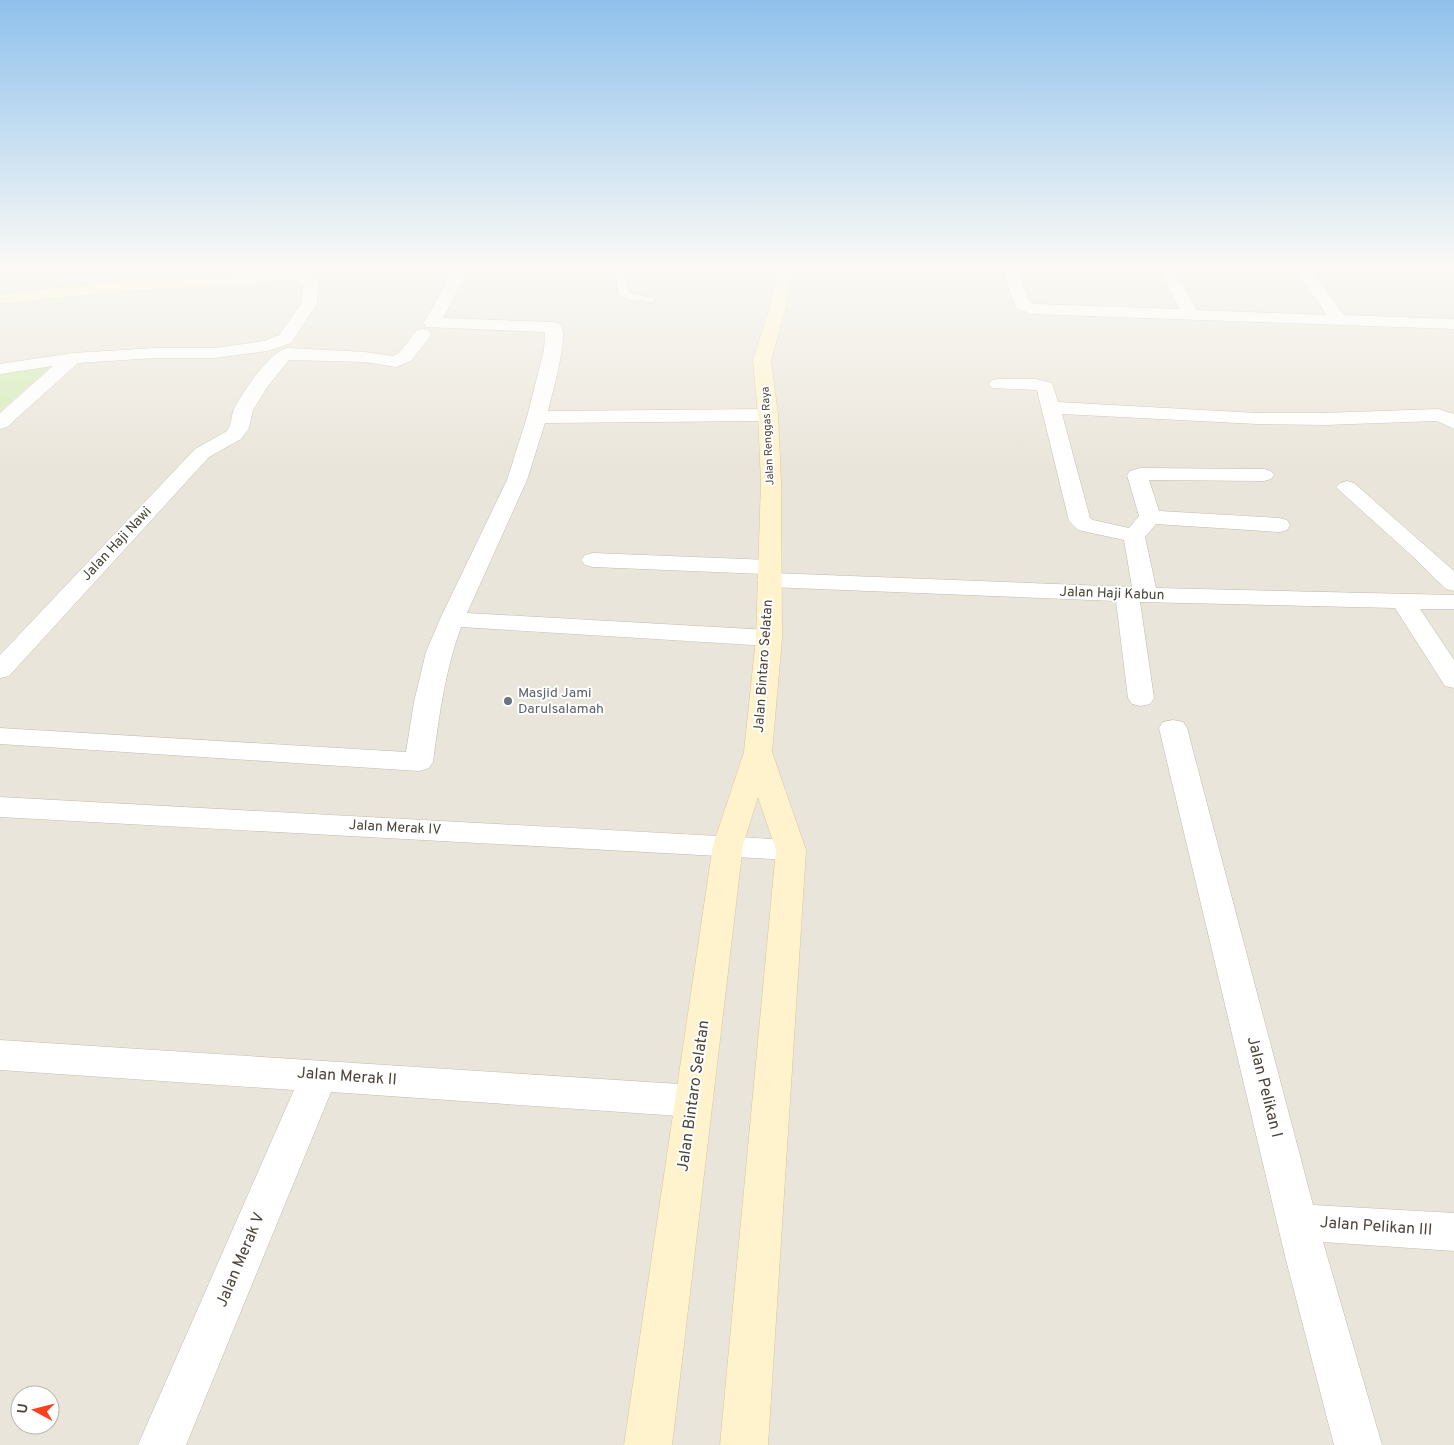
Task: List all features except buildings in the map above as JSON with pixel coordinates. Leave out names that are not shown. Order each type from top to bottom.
[{"type":"street","points":[[0,368],[73,358],[155,353],[216,353],[268,346],[285,339],[289,333]]},
{"type":"street","points":[[0,736],[419,762],[427,702],[439,652],[452,619],[517,480],[553,350],[554,333]]},
{"type":"street","name":"Jalan Renggas Raya","points":[[769,573],[771,482],[768,414],[762,360],[770,333]]},
{"type":"street","name":"Jalan Haji Nawi","points":[[0,670],[202,453],[234,436],[239,428],[243,410],[260,383],[287,353],[365,357],[396,362],[402,359],[423,334]]},
{"type":"street","points":[[0,422],[73,358]]},
{"type":"street","points":[[998,384],[1042,385],[1045,387],[1082,523],[1125,536],[1134,536]]},
{"type":"street","points":[[1052,408],[1148,411],[1178,415],[1286,420],[1438,415],[1448,418],[1454,423]]},
{"type":"street","points":[[536,417],[768,414]]},
{"type":"street","points":[[1150,517],[1137,475],[1264,475]]},
{"type":"street","points":[[1346,487],[1418,549],[1454,584]]},
{"type":"street","points":[[1141,698],[1134,536],[1150,517]]},
{"type":"street","points":[[1150,517],[1279,525]]},
{"type":"street","name":"Jalan Haji Kabun","points":[[593,560],[769,573],[1137,594],[1454,602]]},
{"type":"street","name":"Jalan Bintaro Selatan","points":[[648,1445],[728,845],[758,752],[769,638],[769,573]]},
{"type":"street","points":[[1403,602],[1454,680]]},
{"type":"street","points":[[452,619],[769,638]]},
{"type":"street","name":"Jalan Pelikan I","points":[[1173,728],[1298,1222],[1358,1445]]},
{"type":"street","name":"Jalan Bintaro Selatan","points":[[744,1445],[791,850],[758,752]]},
{"type":"street","name":"Jalan Merak IV","points":[[0,807],[728,845],[791,850]]},
{"type":"street","name":"Jalan Merak II","points":[[0,1055],[694,1101]]},
{"type":"street","name":"Jalan Merak V","points":[[162,1445],[319,1075]]},
{"type":"street","name":"Jalan Pelikan III","points":[[1298,1222],[1454,1232]]},
{"type":"shaded area","points":[[0,333],[1454,333],[1454,1445],[0,1445]]},
{"type":"green space","points":[[54,364],[0,411],[0,373]]},
{"type":"place","name":"Masjid Jami Darulsalamah","points":[[508,701]]}]
